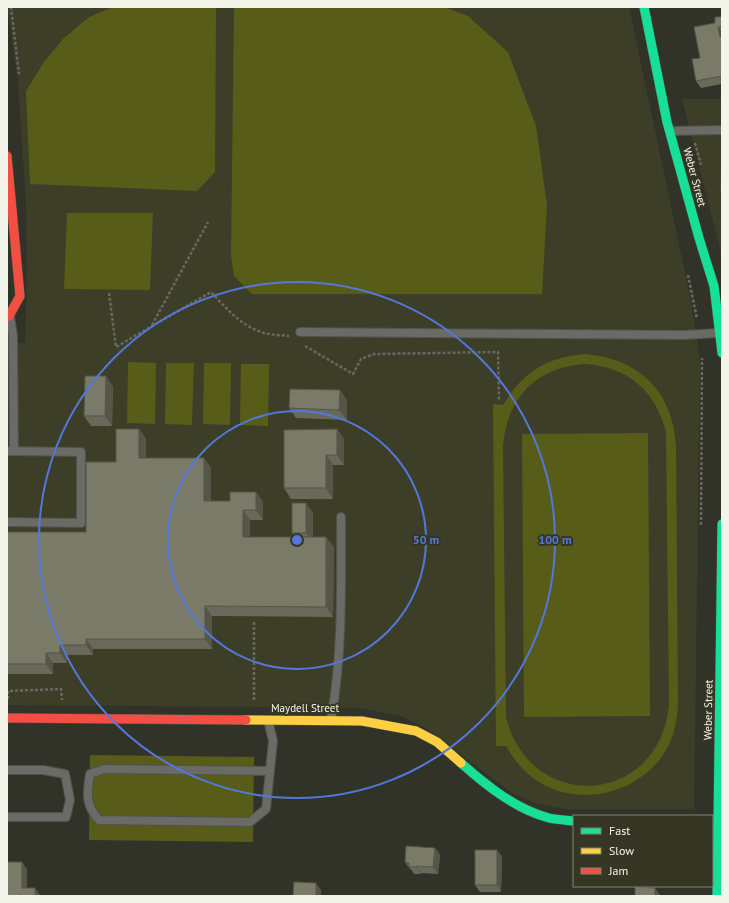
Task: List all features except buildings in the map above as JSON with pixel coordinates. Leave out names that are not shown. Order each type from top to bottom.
[{"type":"street","name":"Weber Street","points":[[644,7],[670,130],[699,238],[714,286],[722,353]]},
{"type":"street","points":[[7,156],[20,296],[8,316]]},
{"type":"street","name":"Weber Street","points":[[717,896],[722,524]]},
{"type":"street","name":"Maydell Street","points":[[7,718],[362,720],[416,731],[437,742],[487,786],[528,810],[550,818],[573,820]]},
{"type":"lane","points":[[670,130],[722,130]]},
{"type":"lane","points":[[7,522],[81,522],[81,452],[10,451],[13,336],[8,316]]},
{"type":"lane","points":[[300,332],[684,335],[720,332]]},
{"type":"lane","points":[[331,720],[340,638],[342,517]]},
{"type":"lane","points":[[268,720],[273,741],[270,771],[266,809],[250,822],[100,820],[92,812],[87,794],[90,774],[104,769],[270,771]]},
{"type":"lane","points":[[7,770],[43,770],[65,774],[70,800],[66,817],[7,816]]},
{"type":"path","points":[[11,7],[19,74]]},
{"type":"path","points":[[151,327],[208,222]]},
{"type":"path","points":[[688,272],[703,362],[701,528]]},
{"type":"path","points":[[254,622],[254,706]]},
{"type":"path","points":[[9,704],[8,691],[61,688],[62,706]]},
{"type":"shaded area","points":[[7,7],[629,7],[691,301],[700,360],[694,809],[568,809],[537,804],[513,794],[428,729],[401,716],[361,708],[7,705],[7,343],[25,343],[27,271],[26,204],[18,82]]},
{"type":"shaded area","points":[[682,99],[722,99],[722,256]]},
{"type":"green space","points":[[113,7],[216,7],[215,172],[197,191],[30,184],[26,91],[44,62],[63,39],[89,17]]},
{"type":"green space","points":[[234,7],[444,7],[468,16],[508,52],[536,126],[547,205],[542,294],[252,294],[234,276],[231,255]]},
{"type":"green space","points":[[67,213],[153,213],[150,290],[64,289]]},
{"type":"green space","points":[[585,354],[604,357],[636,370],[649,381],[660,393],[668,408],[676,445],[677,718],[669,745],[661,758],[647,772],[631,783],[613,791],[593,794],[574,794],[555,790],[538,781],[522,768],[506,746],[496,746],[493,404],[503,405],[519,384],[537,368],[571,356]],"holes":[[[585,364],[614,370],[638,383],[655,404],[666,432],[669,704],[661,738],[644,763],[621,779],[594,786],[566,783],[541,771],[520,749],[506,717],[503,446],[511,413],[527,388],[552,371],[568,366]]]},
{"type":"green space","points":[[128,362],[156,363],[155,424],[127,423]]},
{"type":"green space","points":[[166,363],[194,363],[192,425],[165,424]]},
{"type":"green space","points":[[204,363],[231,363],[230,425],[203,424]]},
{"type":"green space","points":[[241,364],[269,364],[268,426],[240,425]]},
{"type":"green space","points":[[648,433],[650,716],[524,717],[522,434]]},
{"type":"green space","points":[[90,755],[254,757],[253,842],[89,840]]},
{"type":"traffic: fast","points":[[644,7],[667,122],[714,286],[722,353]]},
{"type":"traffic: fast","points":[[717,896],[722,524]]},
{"type":"traffic: fast","points":[[461,763],[491,788],[524,809],[549,818],[573,821]]},
{"type":"traffic: slow","points":[[246,720],[362,721],[416,731],[437,742],[461,763]]},
{"type":"traffic: jam","points":[[7,156],[20,296],[7,317]]},
{"type":"traffic: jam","points":[[7,718],[246,720]]}]
